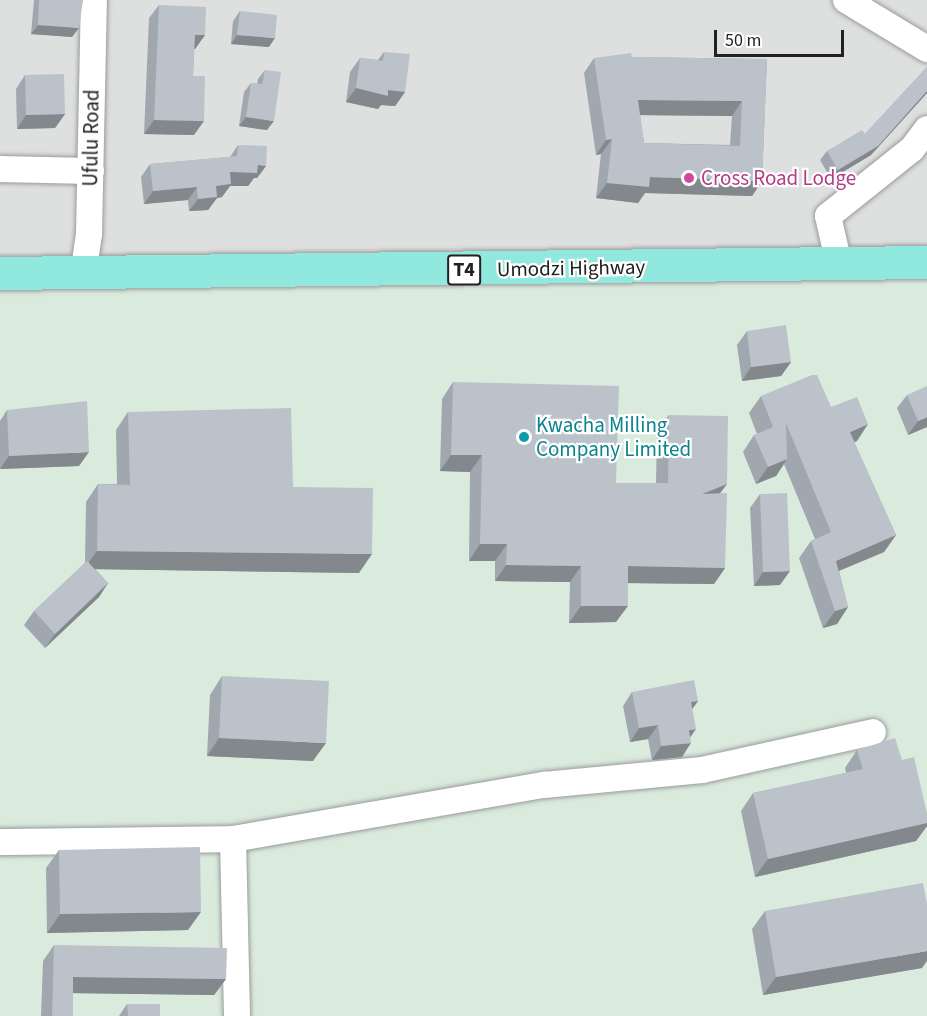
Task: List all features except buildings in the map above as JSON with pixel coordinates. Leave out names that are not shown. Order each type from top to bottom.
[{"type":"highway","name":"Umodzi Highway","points":[[0,273],[83,275],[927,262]]},
{"type":"street","name":"Ufulu Road","points":[[83,275],[91,171],[94,0]]},
{"type":"street","points":[[846,0],[927,49]]},
{"type":"street","points":[[839,264],[828,216],[912,149],[927,129]]},
{"type":"street","points":[[0,169],[91,171]]},
{"type":"street","points":[[0,842],[233,839],[544,785],[702,770],[873,732]]},
{"type":"street","points":[[233,839],[237,1016]]},
{"type":"shaded area","points":[[0,0],[927,0],[927,262],[0,272]]},
{"type":"shaded area","points":[[927,259],[927,1016],[0,1016],[0,273]]},
{"type":"place","name":"Cross Road Lodge","points":[[689,178]]},
{"type":"place","name":"Kwacha Milling Company Limited","points":[[524,437]]}]
